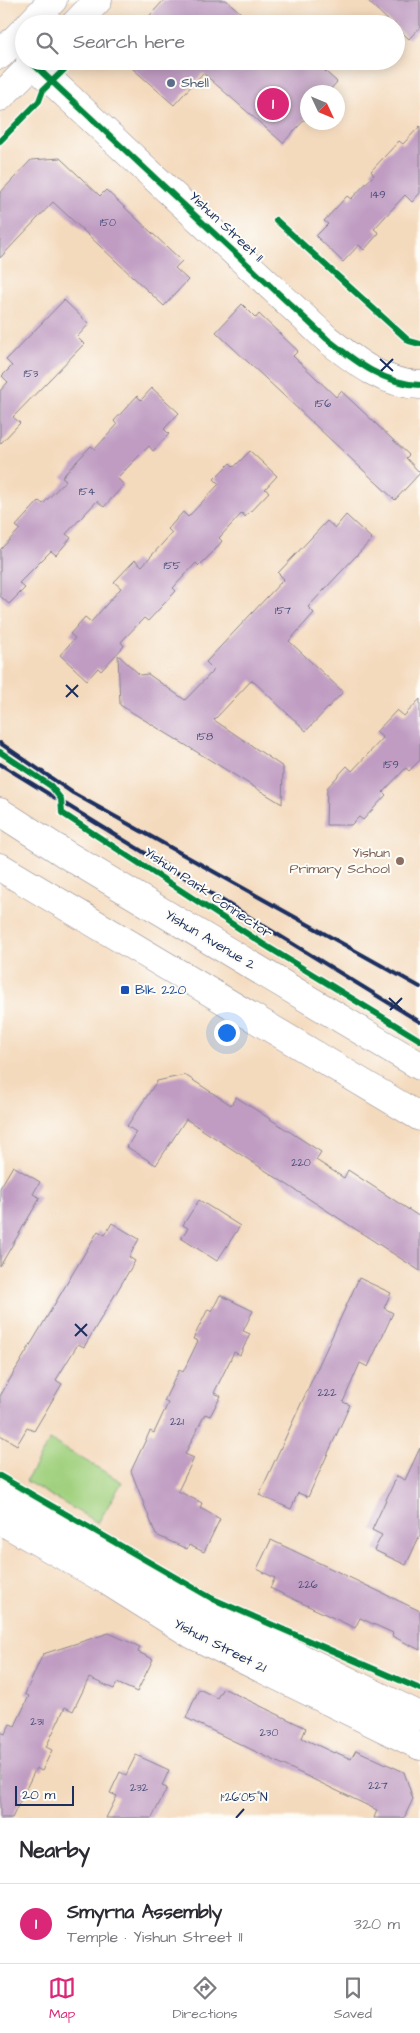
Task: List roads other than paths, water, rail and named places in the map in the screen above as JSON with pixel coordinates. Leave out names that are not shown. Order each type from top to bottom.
[{"type":"street","points":[[45,15],[53,0]]},
{"type":"street","points":[[84,15],[98,0]]},
{"type":"street","points":[[0,97],[15,69]]},
{"type":"street","name":"Yishun Street 11","points":[[51,70],[327,339],[362,367],[404,385],[420,385]]},
{"type":"street","name":"Yishun Street 11","points":[[54,70],[148,152],[370,357],[411,371],[420,372]]},
{"type":"street","name":"Yishun Avenue 2","points":[[0,812],[67,855],[420,1066]]},
{"type":"street","points":[[0,867],[420,1117]]},
{"type":"street","name":"Yishun Street 21","points":[[0,1495],[207,1612],[420,1716]]},
{"type":"street","name":"Yishun Street 21","points":[[0,1520],[104,1580],[193,1635],[420,1746]]},
{"type":"railway","points":[[0,743],[73,793],[420,987]]},
{"type":"railway","points":[[0,764],[420,1022]]},
{"type":"place","name":"Shell","points":[[171,83]]},
{"type":"place","name":"Smyrna Assembly","points":[[273,104]]},
{"type":"place","name":"Yishun Primary School","points":[[400,861]]},
{"type":"place","name":"Blk 220","points":[[125,990]]}]
